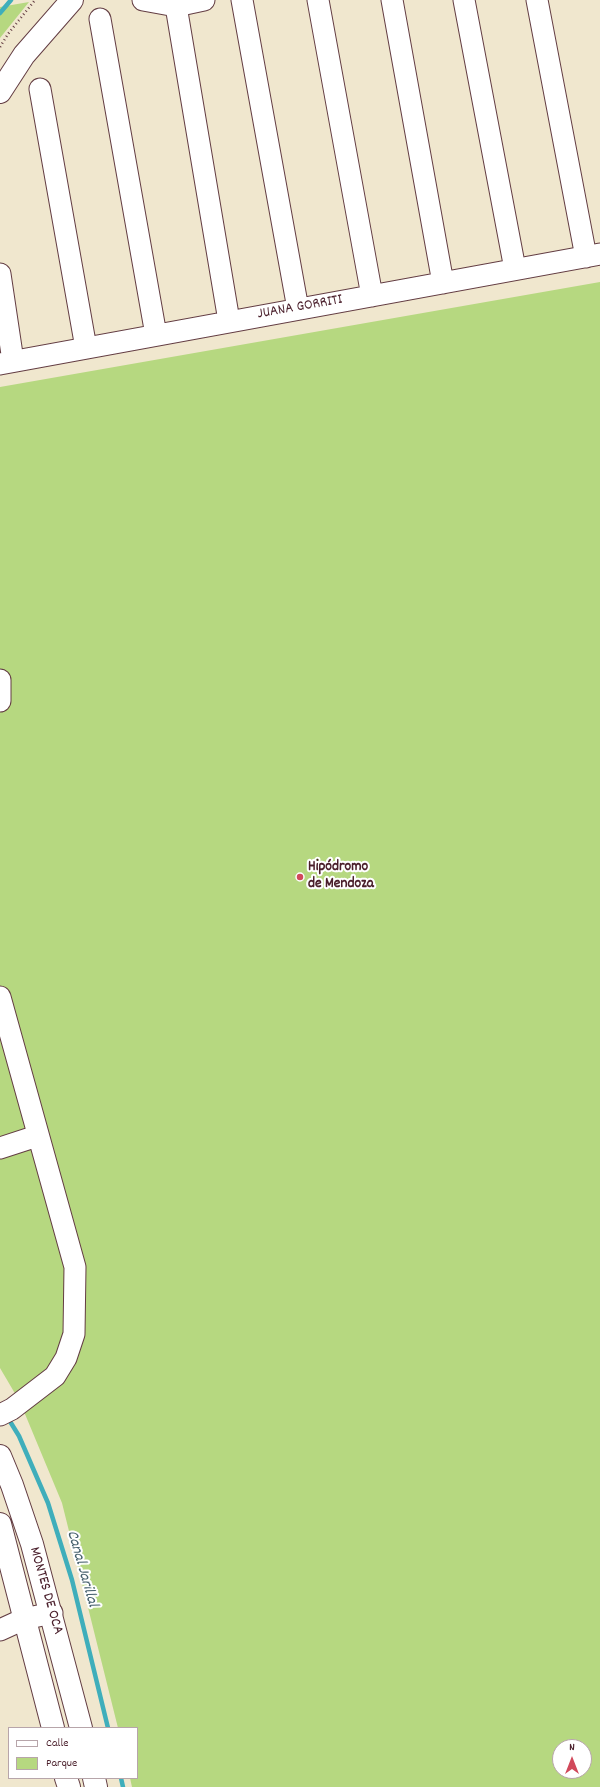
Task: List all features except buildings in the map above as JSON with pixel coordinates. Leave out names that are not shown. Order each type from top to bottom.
[{"type":"main road","points":[[0,92],[24,55],[69,1]]},
{"type":"main road","name":"MONTES DE OCA","points":[[0,1456],[12,1485],[32,1544],[52,1613],[81,1727]]},
{"type":"main road","name":"MONTES DE OCA","points":[[0,1524],[53,1727]]},
{"type":"street","points":[[143,0],[176,6],[204,0]]},
{"type":"street","points":[[242,0],[298,309]]},
{"type":"street","points":[[318,0],[372,296]]},
{"type":"street","points":[[392,0],[443,283]]},
{"type":"street","points":[[464,0],[515,269]]},
{"type":"street","points":[[537,0],[593,256]]},
{"type":"street","points":[[176,6],[229,321]]},
{"type":"street","points":[[100,20],[156,335]]},
{"type":"street","points":[[40,89],[86,348]]},
{"type":"street","name":"JUANA GORRITI","points":[[7,362],[593,256]]},
{"type":"street","points":[[0,274],[7,362]]},
{"type":"street","points":[[0,680],[0,700]]},
{"type":"street","points":[[0,997],[74,1267],[74,1334],[66,1358],[56,1376],[12,1409],[0,1415]]},
{"type":"street","points":[[0,1148],[37,1136]]},
{"type":"street","points":[[0,1630],[24,1619],[52,1613]]},
{"type":"path","points":[[0,47],[8,34],[35,0]]},
{"type":"green space","points":[[29,2],[0,38],[0,7]]},
{"type":"green space","name":"Hipódromo de Mendoza","points":[[600,282],[600,1787],[132,1787],[130,1779],[138,1779],[138,1727],[118,1727],[62,1503],[20,1402],[0,1368],[0,387]]},
{"type":"waterway","points":[[0,13],[11,0]]},
{"type":"waterway","name":"Canal Jarillal","points":[[11,1423],[19,1436],[48,1503],[72,1580],[108,1727]]},
{"type":"waterway","name":"Canal Jarillal","points":[[121,1779],[123,1787]]},
{"type":"place","name":"Hipódromo de Mendoza","points":[[300,877]]}]
